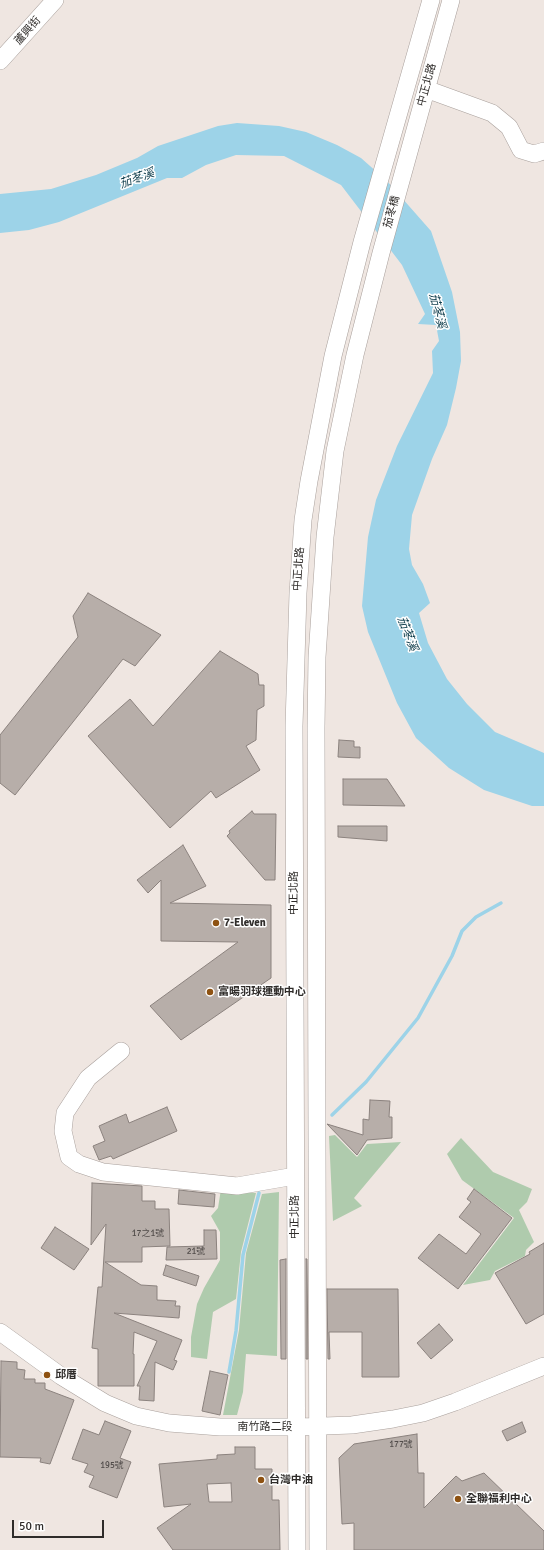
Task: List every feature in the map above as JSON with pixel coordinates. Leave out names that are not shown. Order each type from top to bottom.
[{"type":"street","name":"蘆興街","points":[[0,61],[55,0]]},
{"type":"street","name":"中正北路","points":[[385,164],[430,0]]},
{"type":"street","name":"中正北路","points":[[404,170],[451,0]]},
{"type":"street","points":[[426,89],[492,114],[509,127],[521,150],[534,154],[544,151]]},
{"type":"street","name":"茄苳橋","points":[[362,242],[385,164]]},
{"type":"street","name":"茄苳橋","points":[[381,253],[404,170]]},
{"type":"street","name":"中正北路","points":[[297,1550],[294,726],[298,585],[303,520],[309,481],[333,356],[362,242]]},
{"type":"street","name":"中正北路","points":[[318,1550],[316,728],[320,601],[325,537],[335,451],[355,355],[381,253]]},
{"type":"street","points":[[121,1051],[88,1078],[65,1113],[63,1131],[69,1156],[79,1164],[103,1172],[237,1186],[295,1176]]},
{"type":"street","name":"南竹路二段","points":[[0,1332],[61,1376],[105,1403],[136,1416],[169,1423],[220,1427],[352,1425],[423,1413],[544,1366]]},
{"type":"green space","points":[[335,1135],[357,1157],[367,1144],[401,1142],[354,1198],[362,1206],[333,1221],[329,1136]]},
{"type":"green space","points":[[461,1138],[493,1172],[532,1189],[527,1202],[519,1210],[534,1242],[526,1250],[525,1256],[495,1271],[490,1280],[463,1285],[514,1218],[462,1180],[447,1154]]},
{"type":"green space","points":[[221,1189],[256,1193],[241,1252],[236,1299],[213,1312],[207,1359],[191,1357],[191,1337],[197,1304],[204,1288],[220,1260],[220,1232],[211,1216],[218,1208]]},
{"type":"green space","points":[[279,1192],[277,1356],[246,1354],[243,1392],[237,1415],[223,1415],[239,1330],[246,1253],[262,1194]]},
{"type":"water","name":"茄苳溪","points":[[237,123],[279,126],[306,132],[337,145],[361,158],[387,181],[431,231],[452,292],[460,332],[461,361],[447,425],[432,459],[412,515],[409,549],[412,565],[423,584],[430,603],[419,613],[428,643],[447,679],[467,704],[495,732],[544,753],[544,806],[532,806],[484,790],[449,768],[416,738],[397,703],[368,632],[362,606],[368,537],[376,500],[397,446],[433,373],[432,351],[439,341],[436,325],[418,324],[425,314],[402,265],[341,185],[284,156],[236,155],[206,165],[182,178],[167,178],[59,222],[29,230],[0,233],[0,194],[51,189],[96,175],[137,158],[158,146],[218,126]]},
{"type":"building","points":[[88,593],[161,635],[135,666],[123,659],[15,795],[0,783],[0,735],[78,637],[73,616]]},
{"type":"building","points":[[220,651],[258,674],[259,685],[264,685],[264,706],[257,710],[256,740],[246,746],[260,770],[216,798],[211,791],[170,828],[88,736],[130,699],[153,726]]},
{"type":"building","points":[[339,740],[354,741],[354,747],[360,747],[360,758],[338,757]]},
{"type":"building","points":[[343,779],[387,779],[405,806],[343,805]]},
{"type":"building","points":[[252,811],[254,814],[276,814],[275,880],[265,880],[227,836],[230,833],[229,831]]},
{"type":"building","points":[[338,826],[387,826],[387,841],[338,837]]},
{"type":"building","points":[[183,845],[206,886],[170,903],[271,905],[271,978],[181,1040],[150,1006],[238,942],[161,941],[161,880],[148,893],[137,880]]},
{"type":"building","points":[[370,1100],[390,1101],[389,1117],[392,1117],[392,1138],[367,1140],[357,1155],[327,1124],[363,1135],[363,1119],[369,1120]]},
{"type":"building","points":[[167,1107],[177,1131],[113,1159],[111,1156],[99,1160],[93,1146],[105,1141],[99,1126],[126,1114],[129,1123]]},
{"type":"building","points":[[92,1183],[142,1186],[142,1201],[155,1201],[155,1209],[169,1209],[170,1246],[142,1247],[142,1262],[105,1262],[141,1285],[157,1286],[157,1300],[176,1301],[175,1306],[180,1306],[179,1318],[114,1313],[182,1340],[174,1360],[177,1361],[173,1370],[155,1362],[154,1401],[139,1400],[140,1386],[137,1386],[157,1341],[134,1332],[134,1386],[98,1386],[98,1349],[92,1348],[98,1287],[102,1287],[106,1224],[91,1245]]},
{"type":"building","points":[[474,1189],[512,1218],[458,1289],[418,1258],[439,1234],[466,1254],[481,1234],[459,1217],[471,1202],[467,1199]]},
{"type":"building","points":[[179,1190],[215,1194],[214,1207],[178,1204]]},
{"type":"building","points":[[55,1227],[89,1249],[74,1270],[41,1248]]},
{"type":"building","points":[[204,1230],[216,1230],[217,1259],[166,1260],[167,1247],[204,1246]]},
{"type":"building","points":[[544,1243],[544,1314],[526,1324],[495,1273],[530,1254],[529,1252]]},
{"type":"building","points":[[286,1259],[286,1359],[281,1359],[280,1260]]},
{"type":"building","points":[[307,1259],[308,1359],[306,1359]]},
{"type":"building","points":[[166,1265],[199,1276],[196,1286],[163,1275]]},
{"type":"building","points":[[327,1289],[398,1289],[399,1377],[362,1377],[362,1332],[329,1332],[330,1359],[328,1359]]},
{"type":"building","points":[[439,1324],[453,1340],[431,1359],[417,1343]]},
{"type":"building","points":[[1,1361],[17,1362],[17,1369],[25,1370],[24,1379],[35,1379],[35,1383],[45,1383],[45,1389],[74,1400],[50,1464],[40,1462],[41,1458],[0,1457]]},
{"type":"building","points":[[210,1371],[228,1375],[220,1415],[202,1411]]},
{"type":"building","points":[[105,1421],[131,1431],[120,1458],[131,1462],[117,1498],[89,1487],[94,1476],[84,1472],[88,1464],[72,1459],[83,1429],[99,1435]]},
{"type":"building","points":[[522,1422],[526,1432],[507,1441],[502,1431]]},
{"type":"building","points":[[417,1434],[418,1473],[424,1473],[424,1508],[456,1476],[462,1481],[484,1473],[544,1531],[544,1550],[354,1550],[354,1523],[342,1524],[339,1458],[354,1444]]},
{"type":"building","points":[[235,1447],[255,1447],[255,1469],[272,1469],[272,1500],[279,1500],[280,1550],[173,1550],[157,1528],[191,1504],[164,1507],[159,1464],[217,1459],[217,1455],[235,1454]],"holes":[[[231,1483],[232,1502],[209,1502],[207,1484]]]},
{"type":"waterway","points":[[332,1115],[366,1082],[418,1018],[452,956],[462,931],[476,917],[501,903]]},
{"type":"waterway","points":[[229,1372],[236,1331],[243,1255],[259,1193]]},
{"type":"place","name":"7-Eleven","points":[[216,923]]},
{"type":"place","name":"富暘羽球運動中心","points":[[210,992]]},
{"type":"place","name":"邱厝","points":[[47,1375]]},
{"type":"place","name":"台灣中油","points":[[261,1480]]},
{"type":"place","name":"全聯福利中心","points":[[458,1499]]}]
